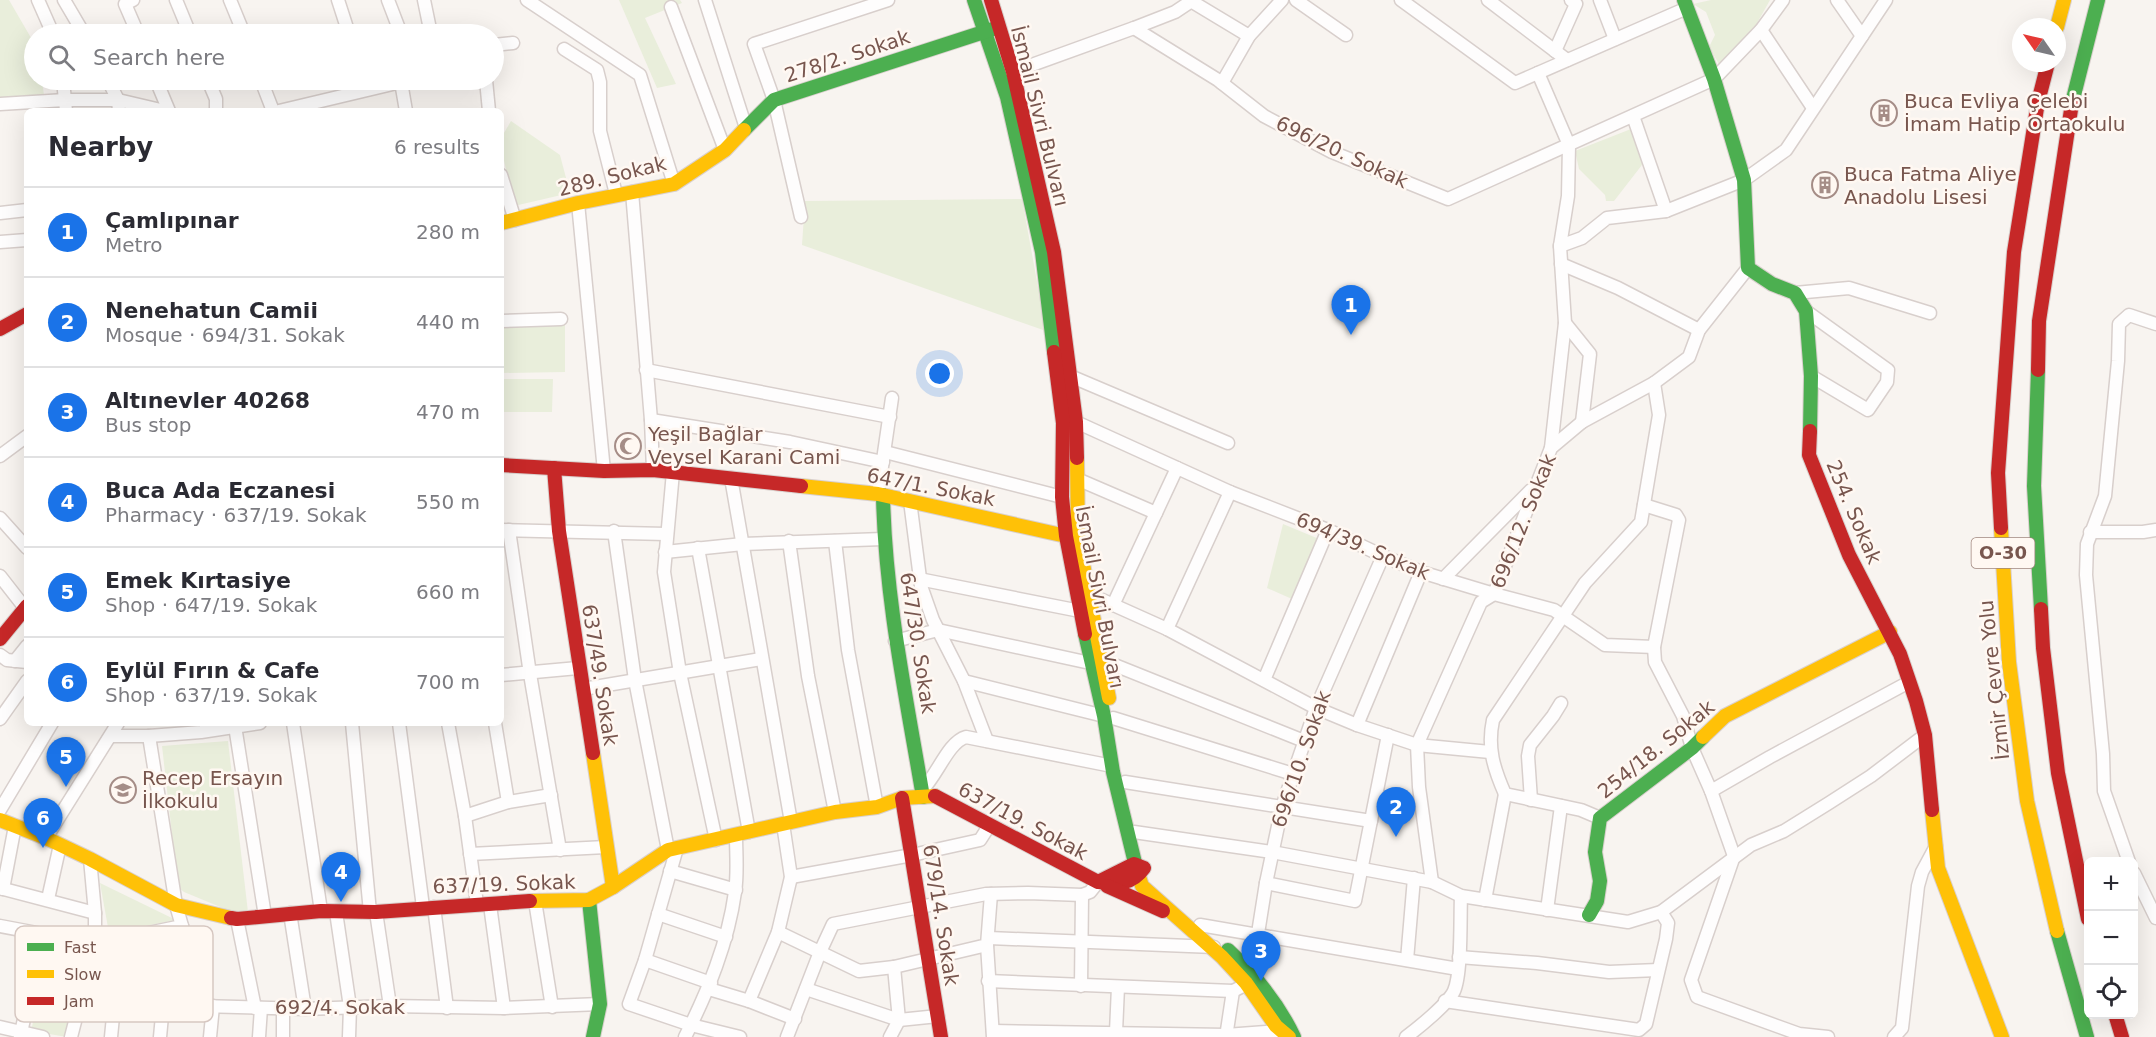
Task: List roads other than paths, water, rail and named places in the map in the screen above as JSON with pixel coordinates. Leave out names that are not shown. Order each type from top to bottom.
[{"type":"main road","name":"İsmail Sivri Bulvarı","points":[[974,0],[991,30],[1007,74],[1054,252],[1064,377],[1062,497],[1066,536],[1080,611],[1096,662],[1125,782],[1139,870],[1200,925],[1284,1015],[1294,1037]]},
{"type":"main road","name":"İsmail Sivri Bulvarı","points":[[991,0],[991,30]]},
{"type":"main road","points":[[2059,18],[2064,0]]},
{"type":"main road","name":"O-30","points":[[2086,911],[2057,762],[2043,648],[2034,486],[2039,321],[2073,98],[2098,0]]},
{"type":"main road","points":[[1685,2],[1714,79],[1744,180],[1748,268],[1772,284],[1795,293]]},
{"type":"main road","name":"278/2. Sokak","points":[[725,150],[774,100],[991,30]]},
{"type":"main road","name":"İzmir Çevre Yolu","points":[[2046,72],[2038,102],[2014,252],[1998,473],[2008,662],[2027,801],[2055,925],[2086,1037]]},
{"type":"main road","name":"289. Sokak","points":[[508,222],[616,194],[674,184],[725,150]]},
{"type":"main road","name":"254. Sokak","points":[[1795,293],[1806,311],[1811,376],[1809,455],[1849,555],[1870,599],[1890,632],[1909,681],[1924,735],[1938,868],[2002,1037]]},
{"type":"main road","points":[[0,329],[24,316]]},
{"type":"main road","name":"İsmail Sivri Bulvarı","points":[[1064,377],[1076,422],[1078,538],[1089,594],[1096,662]]},
{"type":"main road","name":"647/1. Sokak","points":[[504,465],[604,471],[652,470],[880,495],[1066,536]]},
{"type":"main road","name":"637/49. Sokak","points":[[554,468],[559,531],[578,668],[613,887]]},
{"type":"main road","name":"647/30. Sokak","points":[[880,495],[895,641],[922,793]]},
{"type":"main road","points":[[0,639],[24,609]]},
{"type":"main road","name":"254/18. Sokak","points":[[1589,915],[1596,901],[1600,881],[1595,852],[1600,818],[1692,748],[1725,716],[1890,632]]},
{"type":"main road","name":"İsmail Sivri Bulvarı","points":[[1109,717],[1112,766],[1142,886],[1249,978],[1285,1034]]},
{"type":"main road","name":"637/19. Sokak","points":[[0,820],[90,859],[176,906],[237,919],[321,911],[373,912],[535,901],[589,900],[672,849],[835,812],[877,807],[922,793],[933,795],[1098,882],[1124,884],[1139,870]]},
{"type":"main road","name":"679/14. Sokak","points":[[902,798],[941,1037]]},
{"type":"main road","points":[[1098,882],[1180,918]]},
{"type":"main road","points":[[589,900],[600,1004],[593,1037]]},
{"type":"main road","points":[[2117,1019],[2122,1037]]},
{"type":"street","points":[[38,0],[49,24]]},
{"type":"street","points":[[63,0],[78,24]]},
{"type":"street","points":[[133,0],[125,4],[134,24]]},
{"type":"street","points":[[176,0],[186,24]]},
{"type":"street","points":[[230,0],[240,24]]},
{"type":"street","points":[[338,0],[346,24]]},
{"type":"street","points":[[388,0],[397,24]]},
{"type":"street","points":[[423,0],[429,24]]},
{"type":"street","points":[[527,0],[640,75],[674,184]]},
{"type":"street","points":[[705,0],[746,128]]},
{"type":"street","points":[[801,217],[774,100],[754,44],[888,0]]},
{"type":"street","points":[[1007,74],[1175,12],[1192,0],[1249,36]]},
{"type":"street","points":[[1222,83],[1249,36],[1282,0]]},
{"type":"street","points":[[1296,0],[1346,35]]},
{"type":"street","points":[[1401,0],[1515,83],[1615,39],[1685,2]]},
{"type":"street","points":[[1488,0],[1567,60]]},
{"type":"street","points":[[1600,0],[1615,39]]},
{"type":"street","points":[[1714,79],[1761,30],[1783,0]]},
{"type":"street","points":[[1837,0],[1862,36]]},
{"type":"street","points":[[1560,246],[1582,238],[1607,218],[1666,211],[1744,180],[1786,150],[1886,0]]},
{"type":"street","points":[[1555,51],[1574,2]]},
{"type":"street","points":[[671,7],[725,150]]},
{"type":"street","name":"696/20. Sokak","points":[[1134,28],[1222,83],[1264,116],[1332,152],[1448,199],[1714,79]]},
{"type":"street","points":[[1761,30],[1813,108]]},
{"type":"street","points":[[504,44],[513,43]]},
{"type":"street","points":[[564,49],[597,70],[600,82],[600,131],[616,194]]},
{"type":"street","points":[[1538,73],[1569,145],[1568,196],[1560,246],[1565,323],[1551,448]]},
{"type":"street","points":[[64,90],[65,106]]},
{"type":"street","points":[[112,90],[119,106]]},
{"type":"street","points":[[160,90],[166,108]]},
{"type":"street","points":[[212,90],[216,99],[216,108]]},
{"type":"street","points":[[265,90],[272,108]]},
{"type":"street","points":[[289,108],[347,90]]},
{"type":"street","points":[[406,90],[406,108]]},
{"type":"street","points":[[487,90],[489,108]]},
{"type":"street","points":[[0,104],[138,108]]},
{"type":"street","points":[[1633,116],[1666,211]]},
{"type":"street","points":[[632,192],[651,420],[652,470]]},
{"type":"street","points":[[504,195],[508,222]]},
{"type":"street","points":[[578,203],[604,471]]},
{"type":"street","points":[[0,213],[24,210]]},
{"type":"street","points":[[0,243],[24,240]]},
{"type":"street","points":[[1561,264],[1618,288],[1699,330]]},
{"type":"street","name":"696/12. Sokak","points":[[1432,882],[1419,787],[1417,745],[1480,602],[1494,594],[1551,448],[1582,422],[1654,383],[1689,357],[1699,330],[1748,268]]},
{"type":"street","points":[[1795,293],[1849,288],[1930,313]]},
{"type":"street","points":[[1806,311],[1888,370],[1887,382],[1868,410],[1811,376]]},
{"type":"street","points":[[2128,857],[2104,791],[2103,754],[2087,585],[2087,544],[2105,496],[2118,361],[2119,324],[2128,315],[2156,324]]},
{"type":"street","points":[[504,321],[561,319]]},
{"type":"street","points":[[1565,323],[1590,354],[1582,422]]},
{"type":"street","points":[[646,370],[890,417]]},
{"type":"street","points":[[1064,377],[1228,444]]},
{"type":"street","points":[[1485,900],[1505,794],[1490,752],[1493,720],[1585,583],[1641,522],[1659,415],[1654,383]]},
{"type":"street","points":[[880,495],[892,398]]},
{"type":"street","points":[[651,420],[884,457],[1062,497]]},
{"type":"street","name":"694/39. Sokak","points":[[1076,422],[1230,492],[1328,530],[1421,572],[1554,610],[1605,645],[1654,647]]},
{"type":"street","points":[[0,456],[24,438]]},
{"type":"street","points":[[1113,605],[1177,468]]},
{"type":"street","points":[[673,472],[664,572],[680,673],[716,840]]},
{"type":"street","points":[[731,478],[787,823],[791,878],[778,932],[749,1001]]},
{"type":"street","points":[[1077,479],[1156,513]]},
{"type":"street","points":[[1443,579],[1536,485]]},
{"type":"street","points":[[1167,629],[1230,492]]},
{"type":"street","points":[[910,501],[920,579],[938,630],[964,681],[987,741]]},
{"type":"street","points":[[1644,505],[1676,515],[1679,520],[1654,647],[1655,662],[1683,716],[1692,748],[1711,791],[1734,856],[1691,980],[1697,997],[1798,1036],[1828,1037]]},
{"type":"street","points":[[0,519],[24,545]]},
{"type":"street","points":[[560,850],[505,530],[666,534]]},
{"type":"street","points":[[1264,680],[1328,530]]},
{"type":"street","points":[[2090,532],[2156,530]]},
{"type":"street","points":[[614,531],[635,680],[672,849],[670,871],[645,960],[629,1004],[691,1025],[740,1037]]},
{"type":"street","points":[[665,552],[789,541],[883,538]]},
{"type":"street","points":[[789,541],[808,676],[835,812]]},
{"type":"street","points":[[835,541],[848,650],[877,807]]},
{"type":"street","points":[[685,1037],[710,986],[726,937],[736,890],[743,834],[719,666],[698,548]]},
{"type":"street","name":"696/10. Sokak","points":[[1249,978],[1281,807],[1316,708],[1383,556]]},
{"type":"street","points":[[1357,725],[1421,572]]},
{"type":"street","points":[[0,576],[24,605]]},
{"type":"street","points":[[920,579],[1080,611]]},
{"type":"street","points":[[1089,594],[1167,629],[1316,708],[1357,725],[1417,745],[1490,752]]},
{"type":"street","points":[[895,641],[938,630],[1096,662],[1304,741]]},
{"type":"street","points":[[0,655],[7,660],[21,662]]},
{"type":"street","points":[[583,689],[761,660]]},
{"type":"street","points":[[504,675],[578,668]]},
{"type":"street","points":[[964,681],[1109,717],[1293,774]]},
{"type":"street","points":[[1711,791],[1909,681]]},
{"type":"street","points":[[0,719],[24,685]]},
{"type":"street","points":[[1531,800],[1528,756],[1530,745],[1561,703]]},
{"type":"street","points":[[0,810],[50,726]]},
{"type":"street","points":[[46,838],[117,726]]},
{"type":"street","points":[[112,736],[149,736],[224,726]]},
{"type":"street","points":[[247,726],[265,916]]},
{"type":"street","points":[[293,726],[321,911]]},
{"type":"street","points":[[352,726],[373,912],[390,1006]]},
{"type":"street","points":[[399,726],[428,907],[447,1008]]},
{"type":"street","points":[[449,726],[470,854],[484,904],[504,1008]]},
{"type":"street","points":[[495,726],[508,802]]},
{"type":"street","points":[[1266,883],[1355,901],[1388,735]]},
{"type":"street","points":[[1134,832],[1272,852],[1432,882],[1461,896],[1628,922],[1661,912],[1734,856],[1751,845],[1784,831],[1829,803],[1871,776],[1924,735]]},
{"type":"street","points":[[149,736],[176,906],[182,926]]},
{"type":"street","points":[[922,793],[951,747],[966,737],[1112,766]]},
{"type":"street","points":[[1125,782],[1371,821]]},
{"type":"street","points":[[1505,794],[1581,810],[1600,818]]},
{"type":"street","points":[[465,816],[508,802],[551,795]]},
{"type":"street","points":[[1547,910],[1562,806]]},
{"type":"street","points":[[15,826],[2,889],[96,913]]},
{"type":"street","points":[[791,878],[980,840],[990,826]]},
{"type":"street","points":[[48,899],[60,845]]},
{"type":"street","points":[[1894,1037],[1902,1028],[1922,872],[1936,846]]},
{"type":"street","points":[[470,854],[606,848]]},
{"type":"street","points":[[90,859],[96,926]]},
{"type":"street","points":[[670,871],[736,890]]},
{"type":"street","points":[[1407,960],[1414,879]]},
{"type":"street","points":[[788,1037],[833,924],[992,894],[1082,895],[1090,892],[1098,882]]},
{"type":"street","points":[[2138,883],[2156,918]]},
{"type":"street","points":[[992,894],[988,941],[988,981],[993,1034],[1088,1035],[1116,1032],[1226,1036],[1285,1034]]},
{"type":"street","points":[[1081,986],[1082,895]]},
{"type":"street","points":[[1406,1037],[1427,1022],[1454,992],[1458,963],[1461,896]]},
{"type":"street","points":[[535,901],[552,1007]]},
{"type":"street","points":[[336,912],[350,1007],[349,1037]]},
{"type":"street","points":[[1445,1001],[1639,1030],[1646,1024],[1666,939],[1668,923],[1661,912]]},
{"type":"street","points":[[290,913],[305,1009]]},
{"type":"street","points":[[658,914],[726,937]]},
{"type":"street","points":[[237,919],[258,1008],[260,1037]]},
{"type":"street","points":[[1200,925],[1407,960],[1458,963],[1537,963],[1609,972],[1658,970]]},
{"type":"street","points":[[0,926],[15,929]]},
{"type":"street","points":[[778,932],[859,971],[894,967],[988,941],[1081,941],[1214,947]]},
{"type":"street","points":[[645,960],[795,1019]]},
{"type":"street","points":[[890,1037],[899,1020],[894,967]]},
{"type":"street","points":[[988,981],[1233,991],[1249,978]]},
{"type":"street","points":[[1116,1032],[1118,987]]},
{"type":"street","points":[[806,989],[899,1020],[938,1016]]},
{"type":"street","points":[[1226,1036],[1233,991]]},
{"type":"street","name":"692/4. Sokak","points":[[213,1006],[283,1009],[390,1006],[504,1008],[600,1004]]},
{"type":"street","points":[[283,1009],[283,1037]]},
{"type":"street","points":[[71,1037],[75,1022]]},
{"type":"street","points":[[111,1037],[112,1022]]},
{"type":"street","points":[[160,1037],[161,1022]]},
{"type":"street","points":[[209,1022],[210,1037]]},
{"type":"street","points":[[0,1027],[21,1034],[44,1037]]},
{"type":"place","name":"Buca Evliya Çelebi İmam Hatip Ortaokulu","points":[[1884,113]]},
{"type":"place","name":"Buca Fatma Aliye Anadolu Lisesi","points":[[1825,185]]},
{"type":"place","name":"Çamlıpınar","points":[[1351,335]]},
{"type":"place","name":"Yeşil Bağlar Veysel Karani Cami","points":[[628,446]]},
{"type":"place","name":"Emek Kırtasiye","points":[[66,787]]},
{"type":"place","name":"Recep Ersayın İlkokulu","points":[[123,790]]},
{"type":"place","name":"Nenehatun Camii","points":[[1396,837]]},
{"type":"place","name":"Eylül Fırın & Cafe","points":[[43,848]]},
{"type":"place","name":"Buca Ada Eczanesi","points":[[341,902]]},
{"type":"place","name":"Altınevler 40268","points":[[1261,981]]}]
